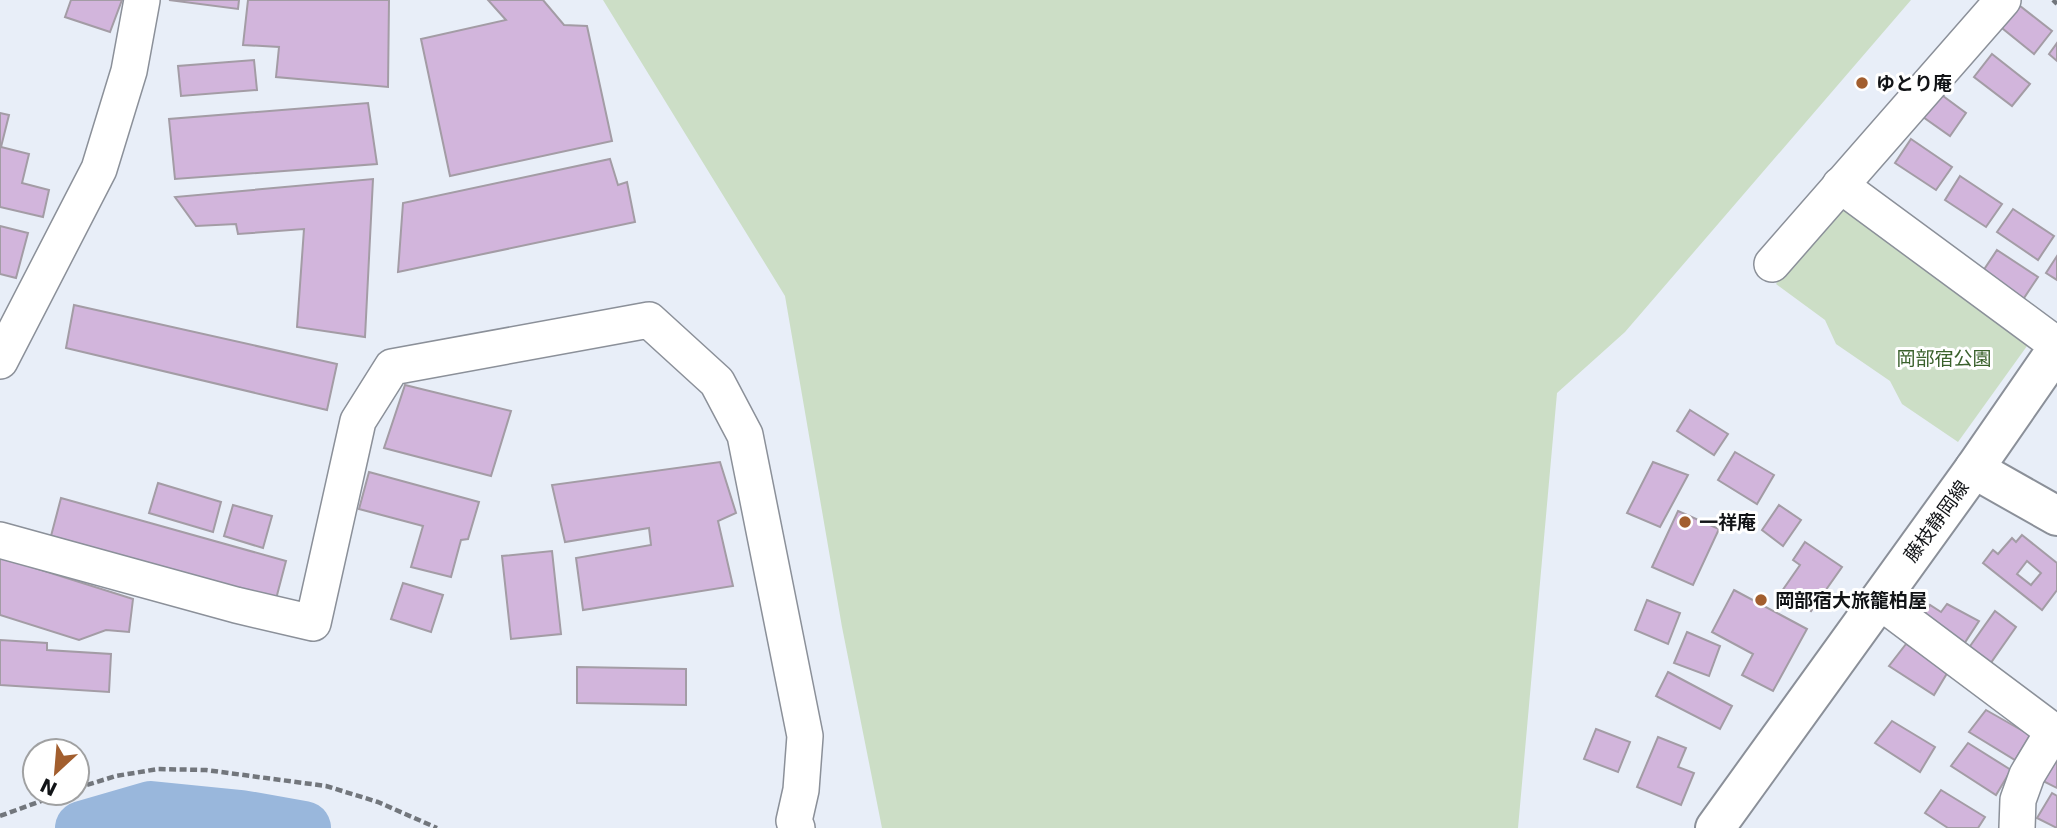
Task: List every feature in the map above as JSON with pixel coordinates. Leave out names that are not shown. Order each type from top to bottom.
[{"type":"main road","name":"藤枝静岡線","points":[[1715,828],[1974,469],[2057,347]]},
{"type":"main road","points":[[1974,469],[2057,516]]},
{"type":"street","points":[[0,361],[99,169],[129,71],[142,0]]},
{"type":"street","points":[[1772,264],[2003,0]]},
{"type":"street","points":[[1840,185],[2057,347]]},
{"type":"street","points":[[0,540],[236,605],[313,622],[358,421],[392,367],[649,320],[717,382],[746,435],[805,736],[801,790],[794,821],[797,828]]},
{"type":"street","points":[[1878,600],[2055,733],[2027,775],[2018,800],[2017,828]]},
{"type":"path","points":[[2053,0],[2057,4]]},
{"type":"path","points":[[91,784],[116,776],[158,769],[206,770],[326,786],[378,802],[437,828]]},
{"type":"path","points":[[0,816],[25,807]]},
{"type":"green space","points":[[603,0],[1911,0],[1625,332],[1557,393],[1518,828],[882,828],[842,627],[785,296]]},
{"type":"green space","name":"岡部宿公園","points":[[1836,201],[2027,346],[1958,442],[1902,404],[1890,381],[1836,344],[1825,320],[1776,284]]},
{"type":"building","points":[[71,0],[122,0],[110,32],[65,17]]},
{"type":"building","points":[[169,0],[239,0],[238,9]]},
{"type":"building","points":[[248,0],[389,0],[388,87],[276,77],[279,47],[243,45]]},
{"type":"building","points":[[488,0],[543,0],[564,25],[587,26],[612,141],[450,176],[421,39],[506,20]]},
{"type":"building","points":[[2015,2],[2052,31],[2034,54],[1997,24]]},
{"type":"building","points":[[2057,43],[2057,61],[2049,54]]},
{"type":"building","points":[[1992,54],[2030,84],[2012,106],[1974,77]]},
{"type":"building","points":[[254,60],[257,90],[181,96],[178,66]]},
{"type":"building","points":[[1939,93],[1966,113],[1950,136],[1923,117]]},
{"type":"building","points":[[368,103],[377,164],[175,179],[169,119]]},
{"type":"building","points":[[0,113],[9,115],[1,147],[29,154],[22,183],[49,190],[43,217],[0,207]]},
{"type":"building","points":[[1911,139],[1952,167],[1936,190],[1895,163]]},
{"type":"building","points":[[610,159],[618,185],[627,182],[635,222],[398,272],[403,203]]},
{"type":"building","points":[[1960,176],[2002,204],[1986,227],[1945,200]]},
{"type":"building","points":[[373,179],[365,337],[297,327],[304,229],[238,234],[236,224],[196,226],[175,197]]},
{"type":"building","points":[[2013,209],[2054,236],[2038,260],[1997,232]]},
{"type":"building","points":[[0,226],[28,233],[16,278],[0,274]]},
{"type":"building","points":[[1997,250],[2038,277],[2022,301],[1981,274]]},
{"type":"building","points":[[2057,256],[2057,280],[2046,273]]},
{"type":"building","points":[[74,305],[337,364],[327,410],[66,348]]},
{"type":"building","points":[[405,385],[511,411],[491,476],[384,448]]},
{"type":"building","points":[[1690,410],[1728,434],[1714,455],[1677,431]]},
{"type":"building","points":[[1735,452],[1774,475],[1757,504],[1718,480]]},
{"type":"building","points":[[720,462],[736,513],[718,521],[733,586],[583,610],[576,558],[651,545],[649,528],[565,542],[552,485]]},
{"type":"building","points":[[1653,462],[1688,475],[1660,527],[1627,513]]},
{"type":"building","points":[[369,472],[479,502],[468,539],[461,540],[451,577],[411,567],[423,526],[359,509]]},
{"type":"building","points":[[158,483],[221,502],[213,532],[149,513]]},
{"type":"building","points":[[61,498],[286,561],[276,599],[51,536]]},
{"type":"building","points":[[233,505],[272,516],[263,548],[224,536]]},
{"type":"building","points":[[1779,505],[1801,520],[1783,546],[1762,530]]},
{"type":"building","points":[[1678,511],[1719,529],[1693,585],[1652,567]]},
{"type":"building","points":[[2022,535],[2057,563],[2057,590],[2042,610],[1983,563],[1993,550],[1998,554],[2012,538],[2016,542]],"holes":[[[2027,561],[2041,573],[2031,585],[2017,574]]]},
{"type":"building","points":[[1805,542],[1842,567],[1811,611],[1782,591],[1800,565],[1793,560]]},
{"type":"building","points":[[552,551],[561,634],[511,639],[502,556]]},
{"type":"building","points":[[0,557],[133,599],[129,632],[106,630],[79,640],[0,615]]},
{"type":"building","points":[[403,583],[443,595],[431,632],[391,619]]},
{"type":"building","points":[[1734,590],[1807,629],[1773,691],[1742,675],[1753,654],[1712,632]]},
{"type":"building","points":[[1647,600],[1680,613],[1668,644],[1635,630]]},
{"type":"building","points":[[1947,604],[1979,621],[1962,647],[1921,620],[1930,605],[1941,612]]},
{"type":"building","points":[[1995,611],[2016,627],[1990,664],[1968,649]]},
{"type":"building","points":[[1687,632],[1720,646],[1709,676],[1674,663]]},
{"type":"building","points":[[0,640],[47,643],[47,650],[111,654],[109,692],[0,685]]},
{"type":"building","points":[[1906,644],[1949,670],[1934,695],[1889,666]]},
{"type":"building","points":[[577,667],[686,669],[686,705],[577,703]]},
{"type":"building","points":[[1668,672],[1732,706],[1720,729],[1656,696]]},
{"type":"building","points":[[1986,710],[2030,735],[2015,760],[1969,732]]},
{"type":"building","points":[[1892,721],[1935,747],[1920,772],[1875,743]]},
{"type":"building","points":[[1596,729],[1630,742],[1618,772],[1584,759]]},
{"type":"building","points":[[1658,737],[1686,748],[1678,767],[1694,773],[1681,805],[1637,787]]},
{"type":"building","points":[[1968,743],[2011,770],[1996,795],[1951,766]]},
{"type":"building","points":[[2057,752],[2057,788],[2043,781]]},
{"type":"building","points":[[1941,790],[1985,817],[1978,828],[1948,828],[1925,813]]},
{"type":"building","points":[[2052,793],[2057,796],[2057,828],[2037,818]]},
{"type":"waterway","points":[[82,828],[151,808],[241,817],[304,828]]},
{"type":"place","name":"ゆとり庵","points":[[1862,83]]},
{"type":"place","name":"一祥庵","points":[[1685,522]]},
{"type":"place","name":"岡部宿大旅籠柏屋","points":[[1761,600]]}]
